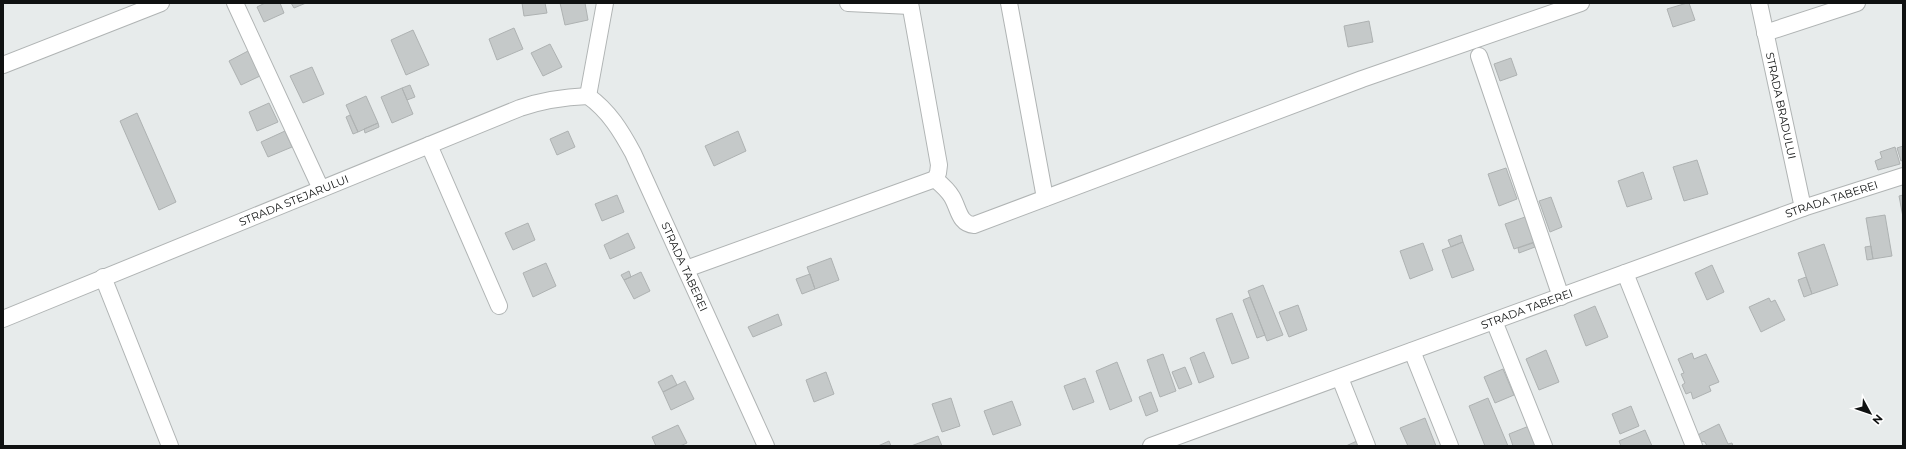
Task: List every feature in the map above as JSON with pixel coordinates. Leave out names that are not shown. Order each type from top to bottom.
[{"type":"street","points":[[3,65],[161,3]]},
{"type":"street","points":[[236,3],[320,189]]},
{"type":"street","points":[[588,96],[605,3]]},
{"type":"street","points":[[686,269],[929,182],[935,178],[938,173],[939,165],[910,4],[848,3]]},
{"type":"street","points":[[1009,3],[1046,198]]},
{"type":"street","points":[[935,178],[946,188],[963,222],[968,225],[984,222],[1362,79],[1581,3]]},
{"type":"street","name":"STRADA BRADULUI","points":[[1759,3],[1803,208]]},
{"type":"street","points":[[1765,32],[1857,3]]},
{"type":"street","points":[[1479,56],[1561,297]]},
{"type":"street","name":"STRADA STEJARULUI","points":[[3,318],[514,110],[543,100],[565,96],[588,96]]},
{"type":"street","name":"STRADA TABEREI","points":[[588,96],[608,113],[620,129],[633,152],[766,446]]},
{"type":"street","points":[[429,145],[499,306]]},
{"type":"street","name":"STRADA TABEREI","points":[[1151,446],[1803,208],[1903,176]]},
{"type":"street","points":[[1621,274],[1684,446]]},
{"type":"street","points":[[1621,274],[1694,446]]},
{"type":"street","points":[[103,278],[170,446]]},
{"type":"street","points":[[1494,321],[1544,446]]},
{"type":"street","points":[[1412,351],[1450,446]]},
{"type":"street","points":[[1340,378],[1367,446]]},
{"type":"building","points":[[265,3],[280,3],[284,13],[264,22],[257,7]]},
{"type":"building","points":[[291,3],[306,3],[294,8]]},
{"type":"building","points":[[522,3],[545,3],[547,13],[524,16]]},
{"type":"building","points":[[560,3],[585,3],[588,20],[565,25]]},
{"type":"building","points":[[1689,3],[1695,20],[1673,27],[1667,9]]},
{"type":"building","points":[[1369,21],[1373,42],[1348,47],[1344,26]]},
{"type":"building","points":[[514,28],[523,49],[497,60],[489,39]]},
{"type":"building","points":[[413,30],[429,65],[406,75],[391,40]]},
{"type":"building","points":[[550,44],[562,67],[543,76],[531,53]]},
{"type":"building","points":[[248,51],[260,76],[241,85],[229,61]]},
{"type":"building","points":[[1511,58],[1517,75],[1500,81],[1494,64]]},
{"type":"building","points":[[312,67],[324,94],[303,103],[290,76]]},
{"type":"building","points":[[410,85],[415,97],[407,100],[402,88]]},
{"type":"building","points":[[402,88],[413,114],[392,123],[381,97]]},
{"type":"building","points":[[366,96],[378,123],[358,132],[346,105]]},
{"type":"building","points":[[269,103],[278,122],[257,131],[249,112]]},
{"type":"building","points":[[137,113],[176,202],[159,210],[120,121]]},
{"type":"building","points":[[350,115],[358,132],[353,134],[346,117]]},
{"type":"building","points":[[378,123],[379,127],[365,133],[364,129]]},
{"type":"building","points":[[285,131],[292,147],[268,157],[261,142]]},
{"type":"building","points":[[568,131],[575,147],[557,155],[550,139]]},
{"type":"building","points":[[738,131],[746,151],[714,166],[705,146]]},
{"type":"building","points":[[1903,146],[1903,160],[1901,161],[1897,148]]},
{"type":"building","points":[[1895,147],[1900,164],[1878,170],[1875,161],[1882,158],[1880,152]]},
{"type":"building","points":[[1697,160],[1708,194],[1684,201],[1673,167]]},
{"type":"building","points":[[1506,168],[1517,199],[1499,206],[1488,174]]},
{"type":"building","points":[[1643,172],[1652,199],[1627,207],[1618,181]]},
{"type":"building","points":[[617,195],[624,212],[602,221],[595,204]]},
{"type":"building","points":[[1903,195],[1903,217],[1899,196]]},
{"type":"building","points":[[1551,197],[1562,227],[1550,232],[1539,201]]},
{"type":"building","points":[[1885,215],[1892,256],[1873,259],[1866,218]]},
{"type":"building","points":[[1528,216],[1537,241],[1514,249],[1505,224]]},
{"type":"building","points":[[528,223],[535,240],[513,250],[505,233]]},
{"type":"building","points":[[628,233],[635,248],[610,259],[604,245]]},
{"type":"building","points":[[1461,235],[1463,242],[1451,247],[1448,240]]},
{"type":"building","points":[[1463,242],[1474,270],[1452,278],[1442,250]]},
{"type":"building","points":[[1423,243],[1433,270],[1410,279],[1400,251]]},
{"type":"building","points":[[1533,243],[1535,247],[1519,253],[1518,248]]},
{"type":"building","points":[[1824,244],[1838,285],[1812,294],[1798,253]]},
{"type":"building","points":[[1871,246],[1873,259],[1867,260],[1865,247]]},
{"type":"building","points":[[831,258],[839,280],[815,289],[807,267]]},
{"type":"building","points":[[546,263],[556,286],[533,297],[523,273]]},
{"type":"building","points":[[1712,265],[1724,292],[1707,300],[1695,273]]},
{"type":"building","points":[[629,271],[631,277],[624,280],[621,275]]},
{"type":"building","points":[[641,272],[650,291],[634,299],[624,280]]},
{"type":"building","points":[[810,274],[815,289],[802,294],[796,279]]},
{"type":"building","points":[[1806,277],[1812,294],[1804,297],[1798,280]]},
{"type":"building","points":[[1263,285],[1283,335],[1267,341],[1248,291]]},
{"type":"building","points":[[1250,297],[1265,335],[1257,338],[1243,300]]},
{"type":"building","points":[[1769,298],[1771,302],[1775,300],[1785,320],[1761,332],[1749,307]]},
{"type":"building","points":[[1298,305],[1307,330],[1289,337],[1279,312]]},
{"type":"building","points":[[1595,306],[1608,337],[1586,346],[1574,315]]},
{"type":"building","points":[[1232,313],[1249,358],[1232,364],[1216,319]]},
{"type":"building","points":[[778,314],[782,325],[753,337],[748,327]]},
{"type":"building","points":[[1546,350],[1559,382],[1539,390],[1526,359]]},
{"type":"building","points":[[1204,352],[1214,377],[1199,383],[1190,358]]},
{"type":"building","points":[[1692,353],[1694,359],[1706,354],[1719,382],[1709,386],[1711,391],[1693,399],[1691,392],[1686,394],[1682,385],[1685,383],[1681,374],[1684,373],[1678,359]]},
{"type":"building","points":[[1163,354],[1176,391],[1160,397],[1147,360]]},
{"type":"building","points":[[1117,362],[1132,401],[1110,410],[1096,371]]},
{"type":"building","points":[[1185,367],[1192,384],[1179,389],[1172,372]]},
{"type":"building","points":[[1503,369],[1514,395],[1495,403],[1484,377]]},
{"type":"building","points":[[826,372],[834,394],[814,402],[806,380]]},
{"type":"building","points":[[672,375],[677,385],[663,392],[658,382]]},
{"type":"building","points":[[1085,378],[1094,402],[1073,410],[1064,386]]},
{"type":"building","points":[[685,381],[694,399],[671,410],[663,392]]},
{"type":"building","points":[[1151,392],[1158,411],[1146,416],[1139,397]]},
{"type":"building","points":[[951,398],[960,426],[942,432],[932,404]]},
{"type":"building","points":[[1488,398],[1508,446],[1485,446],[1469,406]]},
{"type":"building","points":[[1012,401],[1021,425],[993,435],[984,411]]},
{"type":"building","points":[[1631,406],[1639,426],[1620,434],[1612,414]]},
{"type":"building","points":[[1425,418],[1436,446],[1408,446],[1400,428]]},
{"type":"building","points":[[1719,424],[1728,444],[1732,443],[1733,446],[1707,446],[1705,442],[1701,441],[1699,438],[1698,435]]},
{"type":"building","points":[[678,425],[687,443],[680,446],[656,446],[652,437]]},
{"type":"building","points":[[1529,426],[1537,446],[1513,446],[1509,434]]},
{"type":"building","points":[[1645,430],[1652,446],[1621,446],[1619,441]]},
{"type":"building","points":[[938,436],[942,446],[911,446]]},
{"type":"building","points":[[1359,440],[1362,446],[1346,446]]},
{"type":"building","points":[[889,441],[891,446],[878,446]]}]
